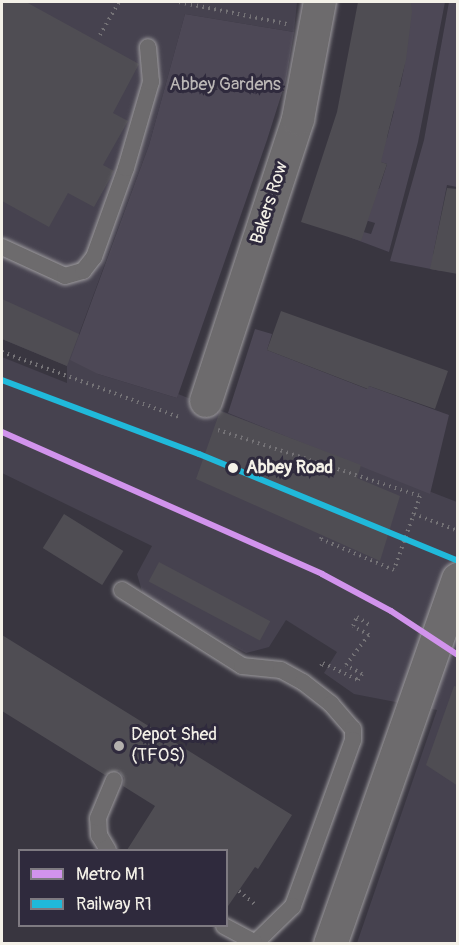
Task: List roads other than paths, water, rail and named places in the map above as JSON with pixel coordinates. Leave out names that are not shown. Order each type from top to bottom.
[{"type":"street","name":"Bakers Row","points":[[202,413],[298,119],[318,16]]},
{"type":"street","points":[[330,944],[458,579]]},
{"type":"lane","points":[[2,247],[65,276],[83,271],[94,257],[126,168],[151,82],[148,47]]},
{"type":"lane","points":[[122,590],[242,666],[281,670],[303,682],[331,704],[353,729],[353,740],[293,906],[254,943],[226,927]]},
{"type":"lane","points":[[107,849],[99,835],[98,818],[114,780]]},
{"type":"metro line","name":"M1","points":[[2,432],[322,574],[391,611],[458,655]]},
{"type":"rail line","name":"R1","points":[[2,380],[199,454],[458,561]]},
{"type":"place","name":"Abbey Road","points":[[233,468]]},
{"type":"place","name":"Depot Shed (TFOS)","points":[[119,746]]},
{"type":"park label","name":"Abbey Gardens","points":[[225,85]]}]
